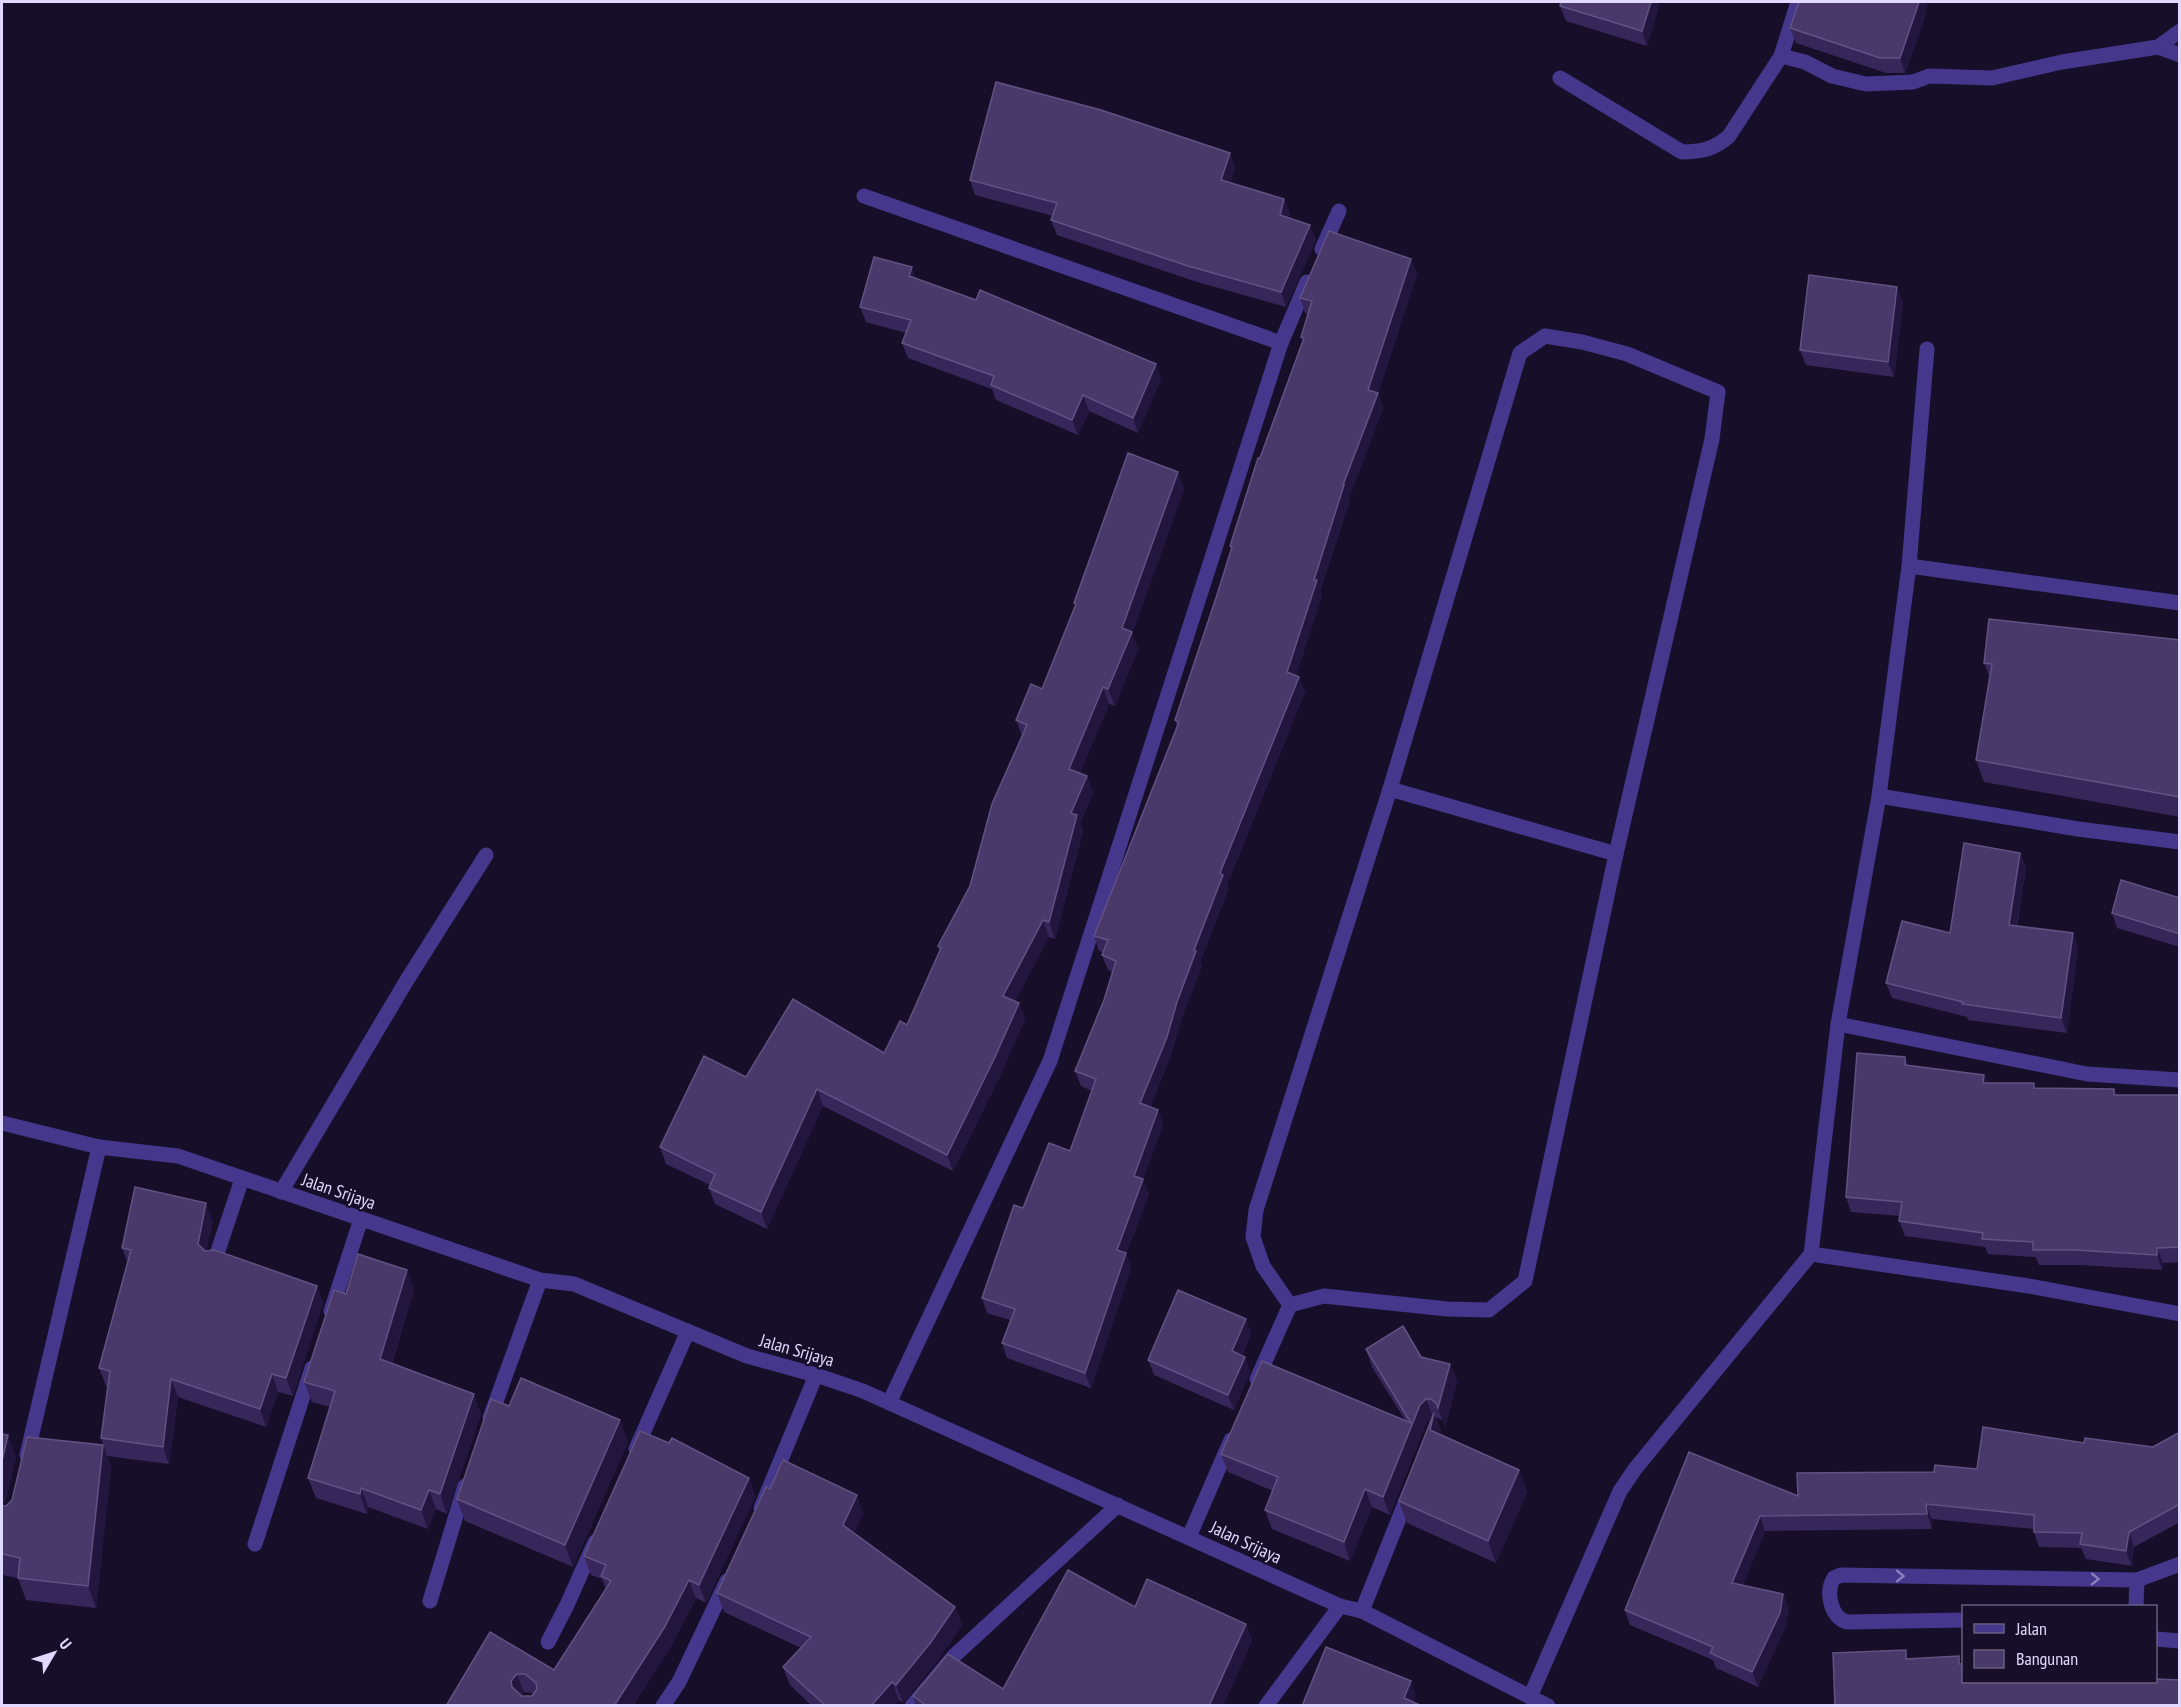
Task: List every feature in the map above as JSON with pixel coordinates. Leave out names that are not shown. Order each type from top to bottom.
[{"type":"street","points":[[1560,78],[1682,152],[1700,152],[1718,146],[1729,136],[1781,56],[1798,2]]},
{"type":"street","points":[[1781,56],[1805,62],[1832,76],[1866,84],[1913,82],[1929,76],[1992,78],[2062,62],[2158,47],[2180,31]]},
{"type":"street","points":[[2158,47],[2180,55]]},
{"type":"street","points":[[864,195],[1281,343]]},
{"type":"street","points":[[890,1403],[1050,1061],[1281,343],[1339,211]]},
{"type":"street","points":[[1545,336],[1582,342],[1627,354],[1718,392],[1712,439],[1616,854],[1525,1281],[1489,1310],[1447,1309],[1324,1296],[1290,1305],[1263,1266],[1253,1237],[1256,1210],[1390,789],[1520,353],[1545,336]]},
{"type":"street","points":[[1530,1696],[1625,1484],[1811,1254],[1838,1024],[1879,796],[1909,566],[1927,349]]},
{"type":"street","points":[[1909,566],[2180,603]]},
{"type":"street","points":[[1390,789],[1616,854]]},
{"type":"street","points":[[1879,796],[2078,829],[2180,842]]},
{"type":"street","points":[[281,1192],[407,980],[486,855]]},
{"type":"street","points":[[1838,1024],[2087,1074],[2180,1080]]},
{"type":"street","name":"Jalan Srijaya","points":[[2,1123],[99,1147],[178,1156],[540,1280],[574,1284],[747,1356],[816,1374],[890,1403],[1340,1606],[1362,1611],[1548,1706]]},
{"type":"street","points":[[22,1473],[99,1147]]},
{"type":"street","points":[[215,1260],[242,1179]]},
{"type":"street","points":[[325,1331],[361,1220]]},
{"type":"street","points":[[1811,1254],[2029,1286],[2180,1314]]},
{"type":"street","points":[[485,1430],[540,1280]]},
{"type":"street","points":[[1253,1389],[1290,1305]]},
{"type":"street","points":[[630,1462],[688,1331]]},
{"type":"street","points":[[255,1544],[317,1353]]},
{"type":"street","points":[[756,1520],[816,1374]]},
{"type":"street","points":[[1189,1537],[1239,1421]]},
{"type":"street","points":[[430,1600],[470,1473]]},
{"type":"street","points":[[1362,1611],[1414,1481]]},
{"type":"street","points":[[912,1706],[954,1656],[1118,1505]]},
{"type":"street","points":[[548,1642],[601,1528]]},
{"type":"street","points":[[1962,1620],[1841,1621],[1834,1614],[1830,1588],[1834,1578],[1841,1575],[2137,1580],[2180,1564]]},
{"type":"street","points":[[663,1706],[679,1682],[732,1571]]},
{"type":"street","points":[[2136,1605],[2137,1580]]},
{"type":"street","points":[[1266,1706],[1340,1606]]},
{"type":"street","points":[[2157,1640],[2180,1641]]},
{"type":"building","points":[[1561,2],[1651,2],[1642,31],[1560,6]]},
{"type":"building","points":[[1799,2],[1919,2],[1900,58],[1880,58],[1790,28]]},
{"type":"building","points":[[996,82],[1101,110],[1230,153],[1221,180],[1284,199],[1280,215],[1310,225],[1281,292],[1188,266],[1051,220],[1057,203],[970,180]]},
{"type":"building","points":[[1329,231],[1411,259],[1368,390],[1378,393],[1343,485],[1314,580],[1317,580],[1287,672],[1299,677],[1220,873],[1223,875],[1194,950],[1196,951],[1167,1037],[1140,1103],[1158,1110],[1134,1176],[1143,1179],[1117,1250],[1126,1253],[1085,1373],[1002,1343],[1015,1309],[982,1298],[1014,1205],[1023,1208],[1049,1143],[1070,1151],[1096,1079],[1075,1071],[1104,1000],[1116,961],[1102,955],[1108,940],[1094,936],[1179,722],[1175,720],[1216,598],[1258,458],[1260,458],[1304,338],[1301,337],[1312,301],[1300,298]]},
{"type":"building","points":[[874,257],[912,267],[909,276],[976,300],[980,290],[1156,364],[1133,418],[1083,395],[1072,420],[991,385],[994,376],[902,343],[911,320],[860,307]]},
{"type":"building","points":[[1809,275],[1897,287],[1888,362],[1800,350]]},
{"type":"building","points":[[1128,453],[1178,472],[1122,628],[1132,632],[1108,689],[1103,687],[1069,769],[1087,776],[1071,813],[1077,815],[1049,922],[1043,920],[1003,996],[1019,1003],[947,1155],[817,1089],[761,1212],[709,1188],[715,1174],[660,1147],[704,1056],[746,1077],[793,999],[884,1053],[900,1021],[907,1025],[941,948],[938,946],[970,886],[992,804],[1027,725],[1016,720],[1031,684],[1042,689],[1076,604],[1074,603]]},
{"type":"building","points":[[1989,619],[2180,640],[2180,797],[1976,760],[1992,664],[1984,663]]},
{"type":"building","points":[[1964,843],[2020,853],[2009,925],[2073,933],[2061,1018],[1962,1004],[1963,1002],[1886,983],[1902,921],[1950,933]]},
{"type":"building","points":[[2121,880],[2180,898],[2180,934],[2112,913]]},
{"type":"building","points":[[1857,1053],[1905,1057],[1905,1065],[1984,1075],[1983,1083],[2034,1083],[2034,1088],[2114,1089],[2114,1095],[2180,1095],[2180,1247],[2157,1248],[2157,1255],[2033,1250],[2033,1242],[1982,1239],[1983,1233],[1899,1221],[1902,1202],[1846,1197]]},
{"type":"building","points":[[135,1187],[206,1203],[198,1244],[205,1251],[215,1250],[317,1286],[286,1378],[272,1374],[260,1409],[171,1379],[163,1447],[101,1438],[110,1371],[99,1368],[131,1250],[122,1248]]},
{"type":"building","points":[[358,1254],[407,1270],[380,1359],[474,1394],[440,1494],[429,1490],[421,1510],[361,1488],[360,1494],[308,1478],[335,1391],[304,1382],[334,1290],[346,1294]]},
{"type":"building","points":[[1178,1290],[1246,1319],[1232,1351],[1245,1357],[1228,1395],[1148,1360]]},
{"type":"building","points":[[1403,1326],[1421,1357],[1450,1364],[1438,1408],[1431,1399],[1426,1399],[1420,1405],[1383,1497],[1365,1489],[1344,1542],[1265,1510],[1278,1477],[1221,1454],[1262,1361],[1411,1423],[1366,1349]]},
{"type":"building","points":[[521,1378],[620,1420],[565,1545],[457,1499],[491,1399],[509,1406]]},
{"type":"building","points":[[1434,1413],[1430,1430],[1519,1470],[1488,1541],[1399,1501]]},
{"type":"building","points":[[1983,1427],[2084,1443],[2085,1438],[2153,1447],[2180,1432],[2180,1504],[2129,1532],[2126,1551],[2080,1544],[2082,1533],[2034,1532],[2034,1515],[1926,1504],[1927,1514],[1760,1516],[1732,1583],[1783,1594],[1780,1613],[1752,1672],[1710,1653],[1713,1647],[1625,1610],[1689,1452],[1798,1496],[1797,1473],[1934,1472],[1935,1465],[1977,1469]]},
{"type":"building","points":[[640,1431],[669,1443],[672,1438],[749,1478],[699,1585],[689,1580],[664,1628],[614,1706],[446,1706],[490,1632],[554,1670],[611,1581],[601,1576],[606,1565],[584,1556]],"holes":[[[517,1674],[525,1674],[536,1683],[537,1689],[532,1696],[522,1696],[512,1687],[511,1681]]]},
{"type":"building","points":[[2,1434],[8,1435],[2,1461]]},
{"type":"building","points":[[27,1437],[103,1445],[88,1586],[18,1578],[20,1558],[2,1554],[2,1506],[6,1506],[12,1500]]},
{"type":"building","points":[[783,1460],[857,1495],[843,1525],[955,1607],[931,1642],[896,1685],[892,1682],[871,1706],[826,1706],[783,1667],[811,1637],[717,1593],[766,1487],[770,1489]]},
{"type":"building","points":[[1068,1570],[1135,1607],[1147,1579],[1246,1624],[1209,1706],[927,1706],[913,1696],[948,1654],[1003,1689]]},
{"type":"building","points":[[1326,1647],[1411,1681],[1404,1698],[1422,1706],[1302,1706]]},
{"type":"building","points":[[1906,1650],[1906,1659],[1959,1656],[1959,1664],[1962,1664],[1962,1683],[2157,1683],[2157,1679],[2180,1680],[2180,1706],[1835,1706],[1833,1653]]}]
